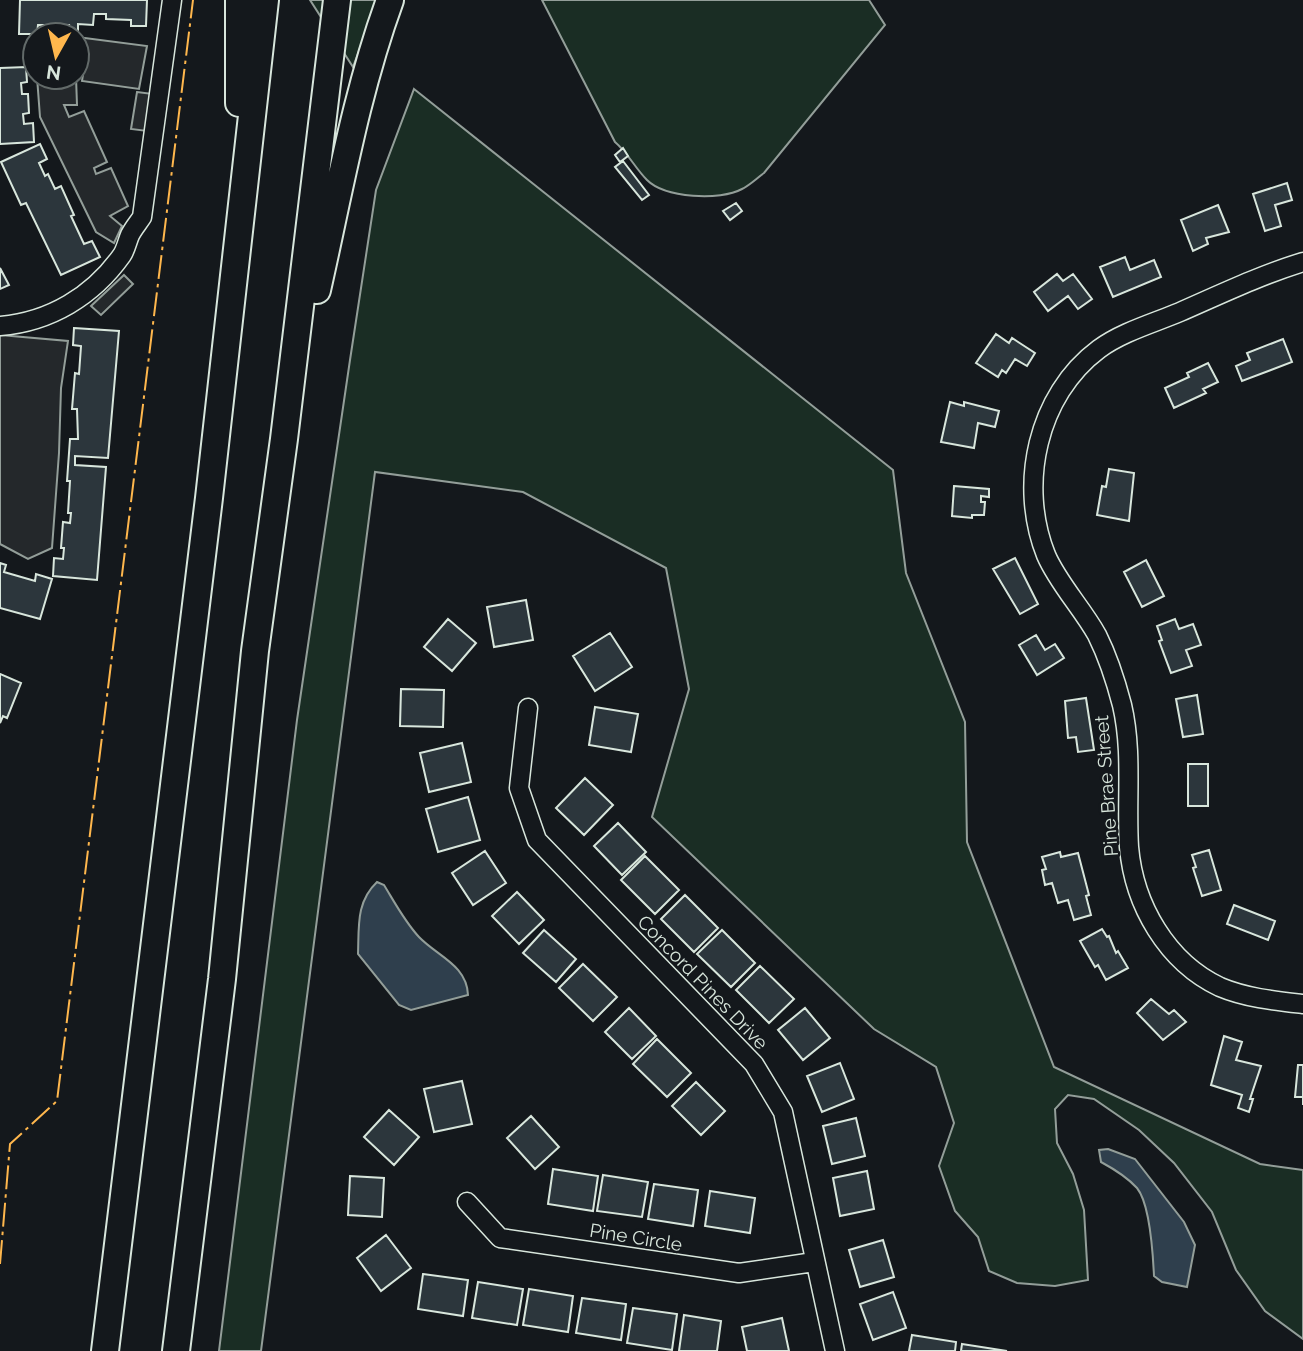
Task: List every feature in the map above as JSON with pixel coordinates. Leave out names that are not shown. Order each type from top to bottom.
[{"type":"highway","points":[[238,230],[239,0]]},
{"type":"highway","points":[[105,1351],[209,498],[265,0]]},
{"type":"highway","points":[[176,1351],[222,979],[256,650],[285,439],[337,0]]},
{"type":"highway","points":[[285,439],[358,108],[390,0]]},
{"type":"street","points":[[0,326],[25,324],[69,306],[103,279],[124,253],[131,234],[142,217],[172,0]]},
{"type":"street","name":"Pine Brae Street","points":[[1303,262],[1150,324],[1100,349],[1080,366],[1065,384],[1050,412],[1038,442],[1033,482],[1035,512],[1047,558],[1096,635],[1122,705],[1129,755],[1129,847],[1140,899],[1151,920],[1182,961],[1203,978],[1243,994],[1303,1004]]},
{"type":"street","name":"Concord Pines Drive","points":[[528,708],[519,788],[537,840],[754,1064],[783,1112],[835,1351]]},
{"type":"street","name":"Pine Circle","points":[[467,1202],[500,1238],[739,1273],[814,1262]]},
{"type":"green space","points":[[310,0],[378,0],[353,67]]},
{"type":"green space","points":[[542,0],[869,0],[885,25],[764,173],[732,193],[693,196],[655,186],[615,142]]},
{"type":"green space","points":[[414,89],[893,470],[906,573],[965,722],[967,842],[1054,1067],[1260,1164],[1303,1170],[1303,1339],[1265,1311],[1236,1270],[1212,1212],[1174,1163],[1139,1130],[1094,1099],[1068,1095],[1055,1109],[1057,1143],[1073,1174],[1084,1210],[1088,1280],[1055,1286],[1017,1283],[989,1271],[978,1237],[955,1211],[939,1166],[954,1123],[936,1067],[874,1029],[652,817],[689,689],[666,568],[523,492],[375,472],[261,1351],[219,1351],[297,720],[376,190]]},
{"type":"shaded area","points":[[91,39],[147,46],[139,89],[91,82]]},
{"type":"shaded area","points":[[38,91],[76,91],[77,105],[64,105],[69,117],[84,111],[107,162],[94,168],[96,174],[111,168],[128,206],[110,216],[122,226],[114,243],[96,232],[40,117]]},
{"type":"shaded area","points":[[137,92],[153,94],[147,131],[131,129]]},
{"type":"shaded area","points":[[124,275],[133,284],[101,315],[91,306]]},
{"type":"shaded area","points":[[0,335],[68,341],[61,388],[52,548],[28,559],[0,544]]},
{"type":"water","points":[[377,882],[384,885],[419,937],[457,968],[468,995],[411,1010],[399,1005],[358,954],[362,906]]},
{"type":"water","points":[[1108,1149],[1135,1159],[1184,1222],[1195,1245],[1187,1287],[1162,1282],[1154,1276],[1145,1206],[1137,1188],[1129,1180],[1101,1162],[1099,1150]]},
{"type":"building","points":[[20,0],[147,0],[146,26],[131,26],[131,20],[106,19],[106,14],[94,14],[93,25],[91,21],[21,21],[19,34]]},
{"type":"building","points":[[21,67],[21,91],[22,94],[28,94],[29,113],[23,114],[24,124],[33,123],[34,142],[0,144],[0,68]]},
{"type":"building","points":[[40,144],[47,159],[39,163],[45,176],[48,174],[55,189],[61,186],[84,244],[92,241],[100,257],[61,275],[26,203],[21,205],[1,162]]},
{"type":"building","points":[[623,148],[628,156],[620,162],[615,155]]},
{"type":"building","points":[[623,161],[649,195],[642,200],[615,167]]},
{"type":"building","points":[[1287,183],[1292,200],[1275,205],[1281,226],[1265,231],[1253,194]]},
{"type":"building","points":[[736,203],[742,211],[730,220],[723,211]]},
{"type":"building","points":[[1218,205],[1229,232],[1206,238],[1208,244],[1193,251],[1181,220]]},
{"type":"building","points":[[1125,257],[1130,270],[1154,260],[1161,277],[1113,297],[1100,267]]},
{"type":"building","points":[[0,268],[9,285],[0,289]]},
{"type":"building","points":[[1057,274],[1063,281],[1073,274],[1092,299],[1078,309],[1068,296],[1048,311],[1034,292]]},
{"type":"building","points":[[74,328],[119,331],[108,458],[75,456],[75,465],[106,467],[97,580],[53,576],[54,558],[63,559],[63,522],[70,523],[70,481],[67,481],[70,439],[78,439],[77,409],[72,409],[75,373],[79,374],[81,346],[73,345]]},
{"type":"building","points":[[996,334],[1009,343],[1012,338],[1035,353],[1027,366],[1015,359],[1006,373],[1002,370],[998,377],[976,363]]},
{"type":"building","points":[[1283,339],[1292,362],[1242,381],[1236,366],[1250,360],[1247,353]]},
{"type":"building","points":[[1208,363],[1218,382],[1203,389],[1206,393],[1174,408],[1165,388],[1189,377],[1187,373]]},
{"type":"building","points":[[950,402],[964,406],[964,402],[999,411],[995,427],[978,423],[974,448],[941,442]]},
{"type":"building","points":[[1109,469],[1134,473],[1129,521],[1097,515],[1102,486],[1106,487]]},
{"type":"building","points":[[954,486],[989,489],[989,497],[981,496],[981,502],[985,502],[984,515],[972,515],[972,518],[952,516]]},
{"type":"building","points":[[1015,558],[1038,604],[1020,614],[993,569]]},
{"type":"building","points":[[1146,560],[1164,596],[1142,607],[1124,572]]},
{"type":"building","points":[[0,563],[6,565],[4,572],[35,581],[36,574],[52,579],[40,619],[0,608]]},
{"type":"building","points":[[526,600],[533,640],[494,647],[487,607]]},
{"type":"building","points":[[448,619],[476,643],[452,671],[424,647]]},
{"type":"building","points":[[1175,619],[1179,629],[1193,624],[1201,645],[1186,650],[1192,666],[1171,673],[1159,641],[1162,640],[1157,626]]},
{"type":"building","points":[[610,633],[632,667],[595,691],[573,656]]},
{"type":"building","points":[[1036,635],[1045,650],[1055,644],[1064,658],[1037,675],[1019,645]]},
{"type":"building","points":[[0,674],[21,683],[7,718],[3,716],[0,723]]},
{"type":"building","points":[[401,689],[444,690],[443,727],[400,726]]},
{"type":"building","points":[[1197,695],[1203,734],[1183,737],[1176,699]]},
{"type":"building","points":[[1086,698],[1094,750],[1078,752],[1076,737],[1068,738],[1065,701]]},
{"type":"building","points":[[595,707],[638,714],[631,752],[589,745]]},
{"type":"building","points":[[462,743],[471,782],[429,792],[420,753]]},
{"type":"building","points":[[1188,764],[1208,764],[1208,806],[1188,806]]},
{"type":"building","points":[[585,778],[613,805],[584,835],[556,808]]},
{"type":"building","points":[[468,797],[480,840],[438,852],[426,809]]},
{"type":"building","points":[[618,823],[646,852],[622,875],[594,846]]},
{"type":"building","points":[[1209,850],[1221,890],[1202,896],[1193,868],[1196,867],[1192,855]]},
{"type":"building","points":[[485,851],[506,883],[473,905],[452,873]]},
{"type":"building","points":[[1060,852],[1061,857],[1078,853],[1089,895],[1086,896],[1091,915],[1074,920],[1068,900],[1058,903],[1052,883],[1045,885],[1042,870],[1046,869],[1042,857]]},
{"type":"building","points":[[645,856],[679,890],[655,914],[621,880]]},
{"type":"building","points":[[517,892],[544,920],[519,944],[492,916]]},
{"type":"building","points":[[685,895],[718,928],[694,952],[661,919]]},
{"type":"building","points":[[1234,905],[1275,921],[1268,940],[1227,924]]},
{"type":"building","points":[[1102,929],[1128,968],[1106,980],[1080,941]]},
{"type":"building","points":[[544,930],[576,959],[556,982],[523,953]]},
{"type":"building","points":[[722,930],[755,963],[731,987],[697,954]]},
{"type":"building","points":[[583,964],[617,997],[593,1021],[559,988]]},
{"type":"building","points":[[760,966],[794,999],[769,1023],[736,990]]},
{"type":"building","points":[[1151,999],[1169,1014],[1174,1010],[1186,1022],[1163,1040],[1137,1013]]},
{"type":"building","points":[[629,1008],[656,1036],[632,1059],[605,1032]]},
{"type":"building","points":[[805,1008],[830,1038],[803,1060],[778,1030]]},
{"type":"building","points":[[1224,1036],[1242,1042],[1236,1060],[1261,1066],[1250,1099],[1253,1099],[1249,1112],[1238,1108],[1242,1095],[1211,1085]]},
{"type":"building","points":[[657,1039],[691,1073],[667,1097],[633,1064]]},
{"type":"building","points":[[840,1063],[854,1099],[822,1112],[807,1076]]},
{"type":"building","points":[[1298,1065],[1303,1065],[1303,1097],[1295,1097]]},
{"type":"building","points":[[462,1081],[472,1124],[434,1132],[424,1089]]},
{"type":"building","points":[[696,1082],[725,1111],[701,1135],[672,1106]]},
{"type":"building","points":[[389,1110],[419,1137],[394,1165],[364,1137]]},
{"type":"building","points":[[531,1116],[559,1147],[535,1169],[507,1138]]},
{"type":"building","points":[[856,1118],[865,1156],[832,1164],[823,1126]]},
{"type":"building","points":[[553,1169],[598,1176],[593,1211],[548,1204]]},
{"type":"building","points":[[867,1171],[874,1209],[840,1216],[833,1178]]},
{"type":"building","points":[[603,1175],[648,1182],[642,1217],[597,1211]]},
{"type":"building","points":[[350,1176],[384,1178],[382,1217],[348,1215]]},
{"type":"building","points":[[654,1184],[698,1190],[693,1226],[648,1219]]},
{"type":"building","points":[[710,1191],[755,1198],[750,1233],[705,1226]]},
{"type":"building","points":[[386,1235],[411,1268],[381,1291],[357,1258]]},
{"type":"building","points":[[883,1240],[894,1277],[860,1287],[849,1250]]},
{"type":"building","points":[[423,1274],[468,1280],[463,1316],[418,1309]]},
{"type":"building","points":[[478,1282],[523,1289],[517,1325],[472,1318]]},
{"type":"building","points":[[529,1289],[573,1296],[568,1332],[523,1325]]},
{"type":"building","points":[[893,1292],[906,1328],[873,1340],[860,1304]]},
{"type":"building","points":[[582,1298],[626,1304],[621,1340],[576,1333]]},
{"type":"building","points":[[633,1308],[677,1314],[672,1350],[627,1343]]},
{"type":"building","points":[[684,1315],[721,1321],[717,1351],[679,1351]]},
{"type":"building","points":[[782,1318],[789,1351],[747,1351],[742,1327]]},
{"type":"building","points":[[912,1335],[956,1342],[955,1351],[909,1351]]},
{"type":"building","points":[[962,1344],[1007,1351],[961,1351]]},
{"type":"power","points":[[0,1264],[10,1144],[57,1101],[193,0]]}]
